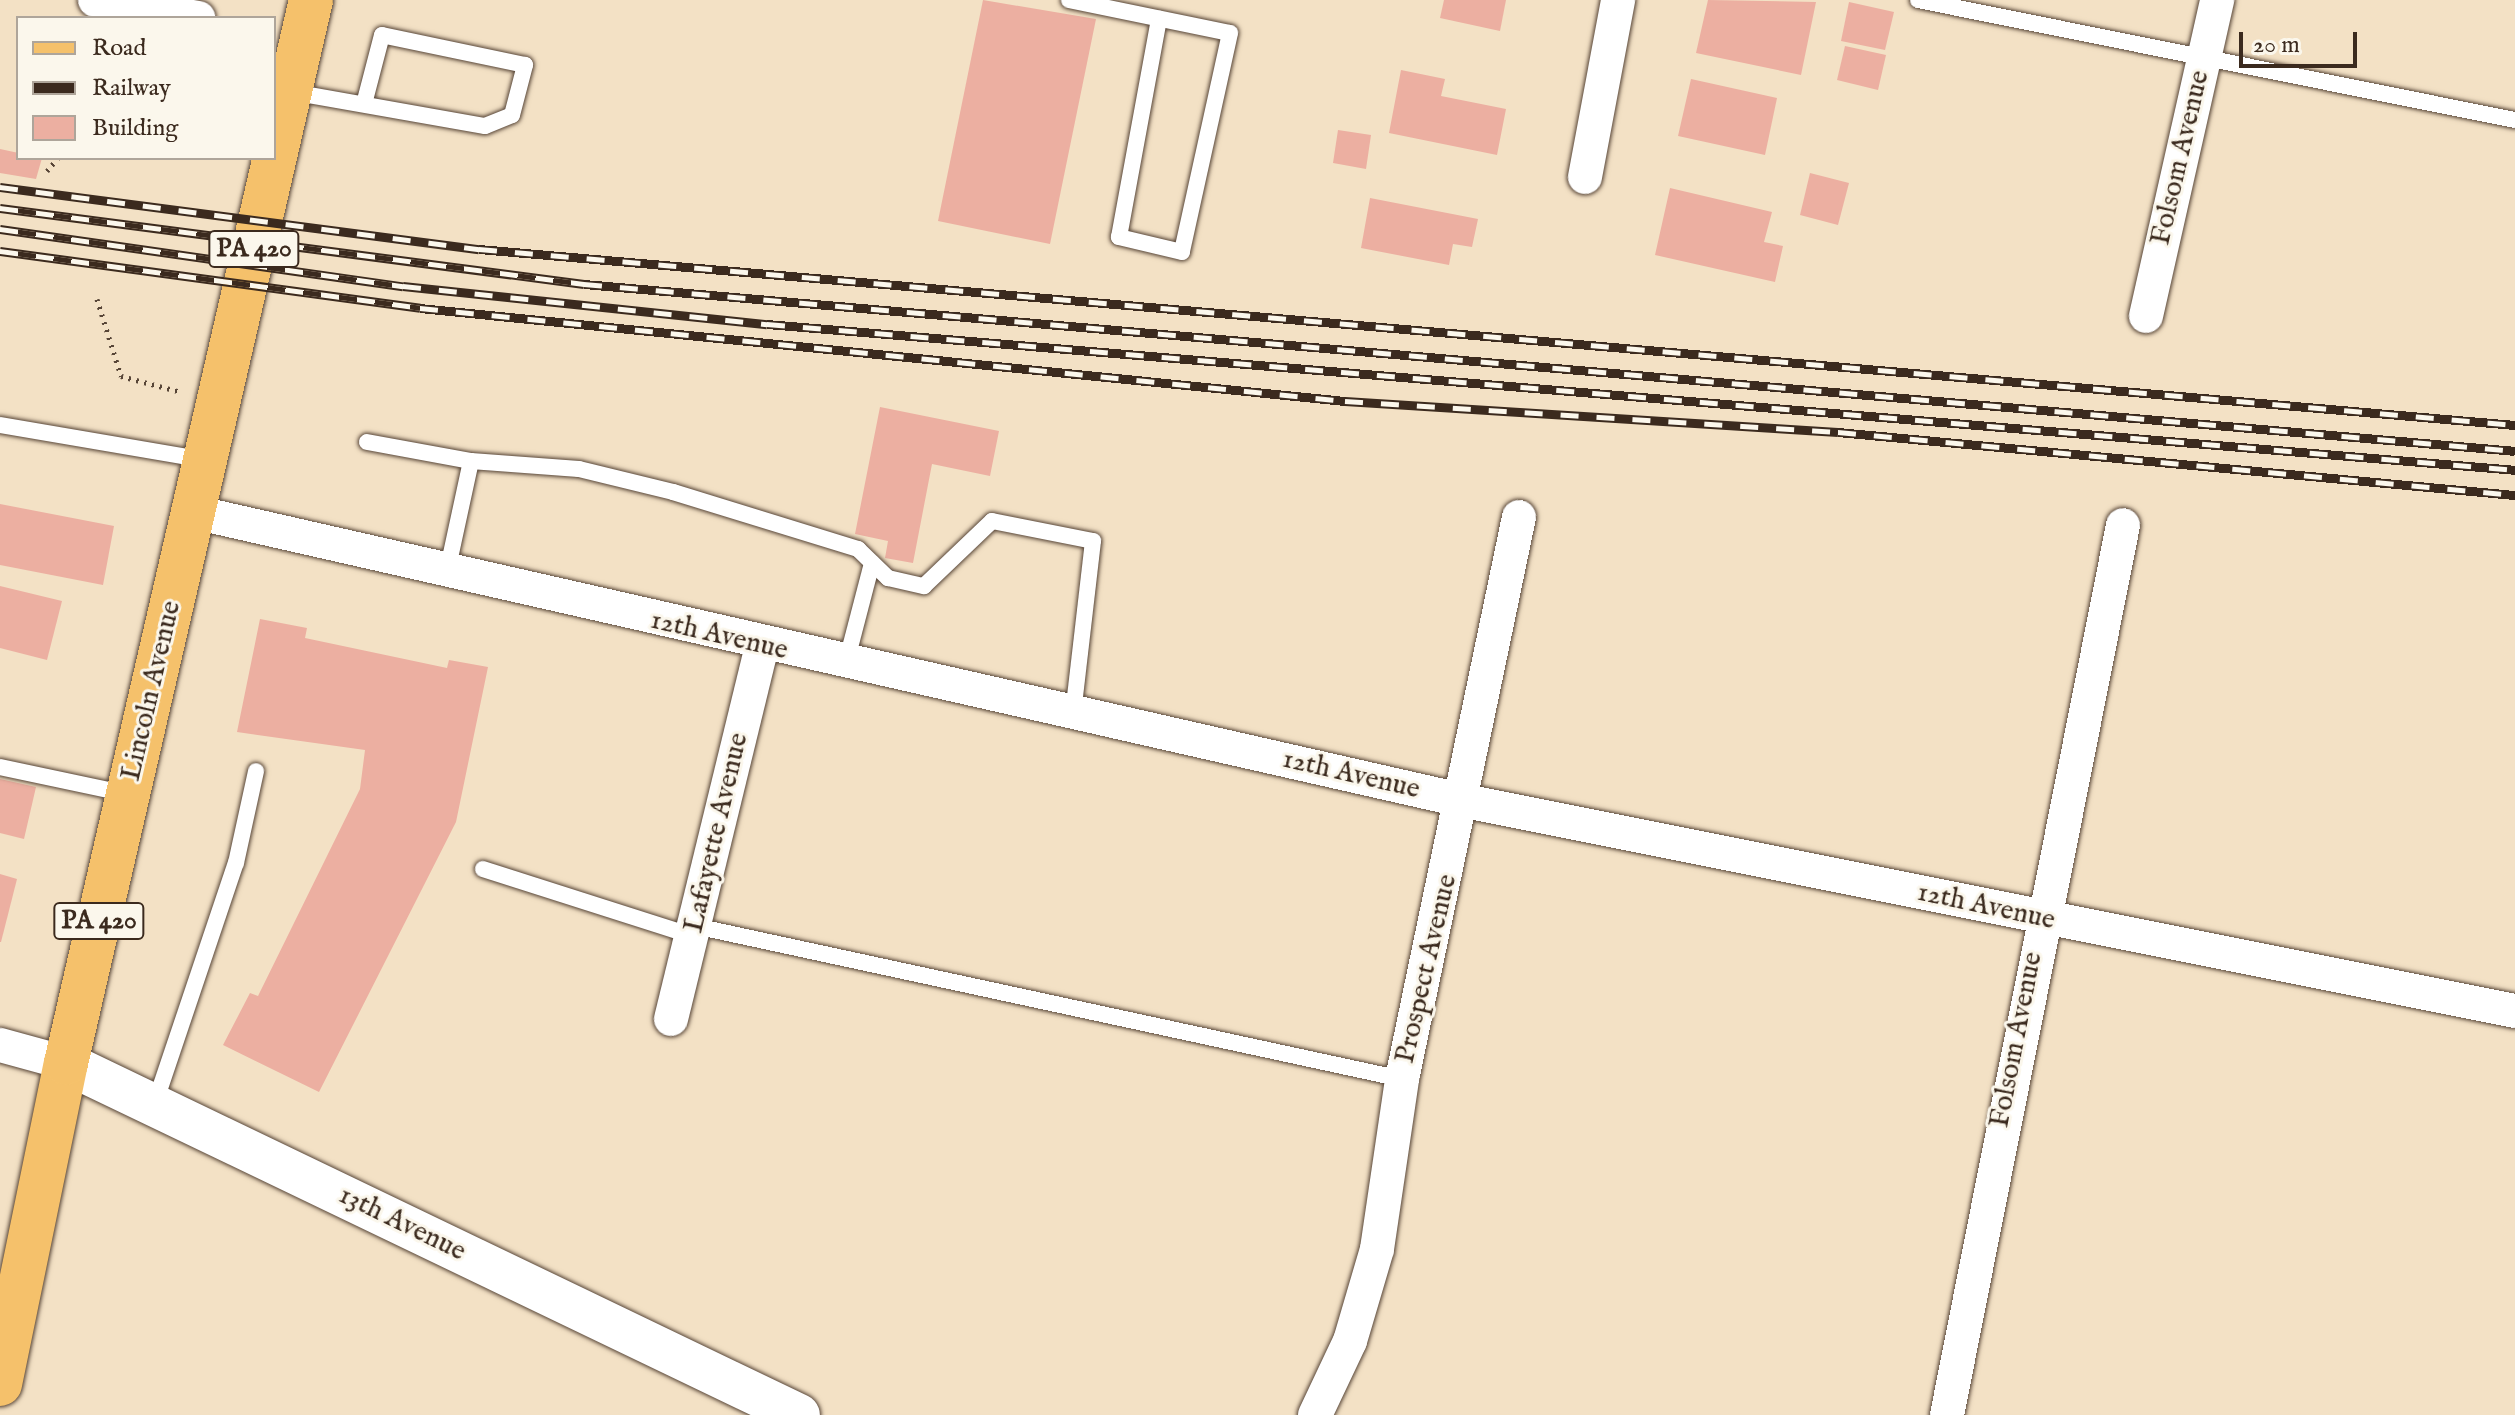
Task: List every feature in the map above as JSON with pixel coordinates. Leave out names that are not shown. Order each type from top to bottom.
[{"type":"main road","name":"Lincoln Avenue","points":[[276,153],[290,92],[296,23]]},
{"type":"main road","name":"Lincoln Avenue","points":[[0,1384],[66,1063],[274,160]]},
{"type":"street","points":[[95,0],[187,16]]},
{"type":"street","points":[[1585,177],[1618,0]]},
{"type":"street","name":"Folsom Avenue","points":[[2146,316],[2217,0]]},
{"type":"street","name":"12th Avenue","points":[[194,512],[762,646],[1465,801],[2515,1011]]},
{"type":"street","name":"Prospect Avenue","points":[[1315,1415],[1350,1341],[1377,1249],[1402,1079],[1465,801],[1519,517]]},
{"type":"street","name":"Folsom Avenue","points":[[1947,1415],[2040,918],[2123,525]]},
{"type":"street","name":"Lafayette Avenue","points":[[671,1019],[762,646]]},
{"type":"street","name":"13th Avenue","points":[[0,1045],[66,1063],[799,1415]]},
{"type":"lane","points":[[1069,0],[1230,33],[1182,252],[1119,237],[1159,19]]},
{"type":"lane","points":[[1918,0],[1984,18],[2097,30],[2204,58],[2515,120]]},
{"type":"lane","points":[[290,92],[485,126],[512,115],[525,65],[382,35],[364,104]]},
{"type":"lane","points":[[0,425],[206,460]]},
{"type":"lane","points":[[367,442],[471,461],[579,469],[673,492],[858,549],[888,578],[924,586],[992,521],[1093,541],[1073,713]]},
{"type":"lane","points":[[447,572],[471,461]]},
{"type":"lane","points":[[846,664],[872,563]]},
{"type":"lane","points":[[0,767],[128,795]]},
{"type":"lane","points":[[154,1105],[236,863],[256,771]]},
{"type":"lane","points":[[483,869],[694,931],[1402,1079]]},
{"type":"path","points":[[47,171],[56,160]]},
{"type":"path","points":[[97,299],[121,376],[193,395]]},
{"type":"building","points":[[983,0],[1096,19],[1050,244],[938,221]]},
{"type":"building","points":[[1444,0],[1506,0],[1500,31],[1440,18]]},
{"type":"building","points":[[1708,0],[1816,2],[1801,75],[1696,53]]},
{"type":"building","points":[[1849,2],[1894,12],[1885,50],[1841,41]]},
{"type":"building","points":[[1845,46],[1886,55],[1878,90],[1837,80]]},
{"type":"building","points":[[1401,70],[1445,79],[1441,96],[1506,109],[1497,155],[1389,133]]},
{"type":"building","points":[[1691,79],[1777,98],[1765,155],[1678,136]]},
{"type":"building","points":[[1338,130],[1371,135],[1366,169],[1333,163]]},
{"type":"building","points":[[0,149],[16,152],[16,160],[41,160],[36,179],[0,173]]},
{"type":"building","points":[[1810,173],[1849,183],[1838,225],[1800,215]]},
{"type":"building","points":[[1670,188],[1772,212],[1764,242],[1783,246],[1775,282],[1655,255]]},
{"type":"building","points":[[1370,198],[1478,219],[1472,247],[1453,244],[1449,265],[1361,248]]},
{"type":"building","points":[[880,407],[999,431],[990,476],[932,464],[913,563],[885,558],[888,541],[855,534]]},
{"type":"building","points":[[0,504],[114,526],[103,585],[0,565]]},
{"type":"building","points":[[0,586],[62,601],[47,660],[0,648]]},
{"type":"building","points":[[260,619],[307,628],[305,638],[447,668],[449,660],[488,667],[456,822],[319,1092],[223,1045],[250,993],[258,996],[360,789],[365,750],[237,732]]},
{"type":"building","points":[[0,779],[36,787],[24,839],[0,833]]},
{"type":"building","points":[[0,874],[17,879],[1,942],[0,942]]},
{"type":"railway","points":[[0,187],[479,249],[2515,425]]},
{"type":"railway","points":[[0,208],[584,284],[2515,451]]},
{"type":"railway","points":[[0,229],[403,286],[767,324],[2515,470]]},
{"type":"railway","points":[[0,251],[420,308],[1345,401],[1838,432],[2515,495]]}]
